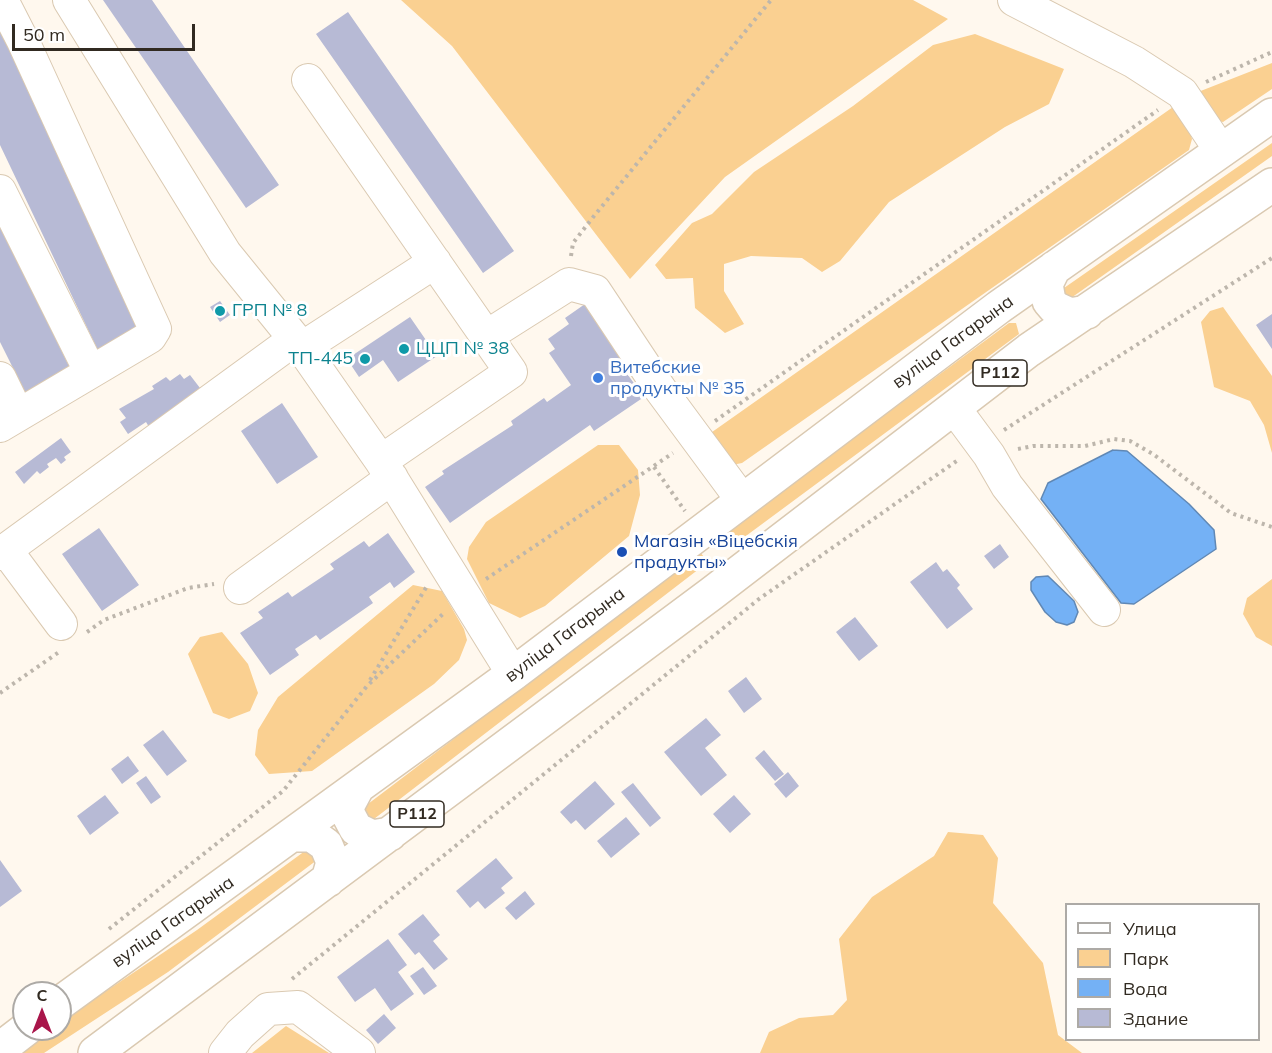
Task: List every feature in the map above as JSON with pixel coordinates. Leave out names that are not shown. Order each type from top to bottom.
[{"type":"main road","name":"вуліца Гагарына","points":[[72,994],[295,835],[513,674],[999,307],[1272,116]]},
{"type":"main road","name":"Р112","points":[[95,1053],[955,409],[1029,350],[1272,185]]},
{"type":"main road","points":[[1054,268],[1046,284],[1049,301],[1055,308],[1070,315],[1087,312]]},
{"type":"main road","points":[[999,307],[1014,303],[1022,304],[1034,313],[1040,329],[1038,337],[1029,350]]},
{"type":"main road","points":[[356,790],[348,805],[348,814],[356,829],[372,837],[390,834]]},
{"type":"main road","points":[[295,835],[312,835],[326,844],[333,862],[328,880]]},
{"type":"main road","points":[[0,1049],[12,1040]]},
{"type":"lane","points":[[0,378],[9,421],[154,333],[154,324],[2,0]]},
{"type":"lane","points":[[69,0],[225,253],[298,344],[387,470],[513,674]]},
{"type":"lane","points":[[1014,0],[1134,62],[1182,93],[1221,151]]},
{"type":"lane","points":[[240,588],[512,372],[308,80]]},
{"type":"lane","points":[[0,191],[90,371]]},
{"type":"lane","points":[[71,635],[3,552],[298,344],[435,262]]},
{"type":"lane","points":[[487,336],[569,284],[595,291],[694,436],[742,500]]},
{"type":"lane","points":[[955,409],[985,450],[1007,486],[1104,610]]},
{"type":"lane","points":[[225,1053],[240,1034],[268,1009],[298,1007],[359,1053]]},
{"type":"path","points":[[569,284],[573,243],[771,0]]},
{"type":"path","points":[[367,686],[464,594],[654,467],[694,436],[1182,93],[1272,52]]},
{"type":"path","points":[[285,984],[759,599],[1272,258]]},
{"type":"path","points":[[985,450],[1033,446],[1085,446],[1114,439],[1130,441],[1153,454],[1231,513],[1272,527]]},
{"type":"path","points":[[654,467],[687,514]]},
{"type":"path","points":[[101,935],[283,791],[367,686],[443,561]]},
{"type":"path","points":[[0,693],[71,635],[104,620],[188,588],[229,582],[240,588]]},
{"type":"green space","points":[[401,0],[913,0],[948,19],[725,177],[630,279],[452,46]]},
{"type":"green space","points":[[975,34],[1064,69],[1049,104],[1005,127],[889,202],[840,261],[822,272],[802,258],[751,256],[724,264],[724,291],[744,324],[725,333],[695,308],[693,278],[666,279],[655,265],[692,223],[712,214],[754,172],[853,106],[933,45]]},
{"type":"green space","points":[[1272,63],[1272,89],[1223,122],[1211,119],[1193,94]]},
{"type":"green space","points":[[1173,107],[1188,126],[1192,139],[1189,150],[742,463],[732,465],[705,437]]},
{"type":"green space","points":[[1272,143],[1272,156],[1071,298],[1061,293],[1064,288]]},
{"type":"green space","points":[[1223,307],[1272,376],[1272,453],[1264,425],[1250,401],[1214,387],[1201,322],[1210,311]]},
{"type":"green space","points":[[1009,323],[1016,323],[1019,334],[731,547],[721,536]]},
{"type":"green space","points":[[598,445],[619,445],[638,470],[640,495],[629,536],[545,606],[520,618],[489,603],[467,559],[469,547],[486,522]]},
{"type":"green space","points":[[700,552],[708,562],[374,819],[365,820],[364,807]]},
{"type":"green space","points":[[1272,579],[1272,646],[1256,637],[1243,614],[1247,598]]},
{"type":"green space","points":[[413,585],[442,591],[464,629],[467,640],[459,660],[434,684],[312,771],[269,774],[255,755],[258,730],[278,697]]},
{"type":"green space","points":[[222,632],[248,664],[258,693],[250,711],[229,719],[213,713],[188,654],[200,637]]},
{"type":"green space","points":[[948,832],[983,835],[998,858],[993,903],[1043,963],[1058,1035],[1082,1053],[760,1053],[769,1032],[799,1018],[833,1015],[847,1000],[839,939],[872,897],[934,856]]},
{"type":"green space","points":[[309,848],[317,860],[168,972],[72,1035],[72,1014],[197,930]]},
{"type":"green space","points":[[286,1026],[329,1053],[252,1053]]},
{"type":"green space","points":[[32,1041],[62,1041],[44,1053],[15,1053]]},
{"type":"water","points":[[1113,450],[1127,451],[1189,504],[1214,530],[1216,549],[1134,604],[1121,603],[1041,499],[1048,483]]},
{"type":"water","points":[[1048,576],[1074,601],[1078,612],[1074,622],[1067,625],[1056,622],[1045,612],[1031,590],[1031,582],[1036,577]]},
{"type":"building","points":[[103,0],[152,0],[279,185],[246,208]]},
{"type":"building","points":[[348,12],[514,251],[483,273],[316,34]]},
{"type":"building","points":[[0,19],[148,331],[102,359],[0,145]]},
{"type":"building","points":[[0,226],[73,374],[28,398],[0,342]]},
{"type":"building","name":"ГРП № 8","points":[[220,301],[230,315],[220,322],[210,307]]},
{"type":"building","points":[[585,304],[622,357],[617,360],[644,397],[594,431],[590,425],[450,523],[425,487],[444,474],[442,471],[513,425],[511,421],[544,398],[547,402],[571,385],[549,353],[555,349],[548,339],[569,324],[565,318]]},
{"type":"building","points":[[1272,314],[1272,349],[1256,325]]},
{"type":"building","name":"ЦЦП № 38","points":[[410,317],[437,356],[398,382],[383,360],[359,377],[347,359]]},
{"type":"building","points":[[180,374],[184,379],[190,375],[200,388],[149,427],[146,422],[128,434],[120,422],[126,418],[119,409],[154,389],[152,386],[166,377],[170,381]]},
{"type":"building","points":[[282,403],[318,457],[277,484],[241,431]]},
{"type":"building","points":[[61,438],[71,452],[64,457],[66,460],[61,464],[56,458],[47,464],[49,467],[40,474],[37,471],[24,484],[15,472]]},
{"type":"building","points":[[99,528],[139,585],[102,611],[62,554]]},
{"type":"building","points":[[388,533],[415,572],[394,588],[390,582],[369,597],[373,603],[320,640],[316,635],[295,649],[299,655],[270,675],[240,633],[263,618],[258,612],[288,592],[292,597],[334,569],[330,564],[364,541],[369,547]]},
{"type":"building","points":[[1000,544],[1009,557],[994,569],[984,556]]},
{"type":"building","points":[[936,562],[943,572],[947,569],[960,585],[957,588],[973,609],[947,629],[910,582]]},
{"type":"building","points":[[855,617],[878,646],[859,661],[836,632]]},
{"type":"building","points":[[746,677],[762,699],[744,713],[728,691]]},
{"type":"building","points":[[706,718],[721,735],[705,748],[727,775],[701,796],[664,752]]},
{"type":"building","points":[[163,730],[187,761],[167,776],[143,745]]},
{"type":"building","points":[[764,750],[784,774],[775,781],[755,758]]},
{"type":"building","points":[[128,756],[139,771],[122,784],[111,769]]},
{"type":"building","points":[[788,772],[799,786],[786,798],[774,784]]},
{"type":"building","points":[[146,776],[161,797],[151,804],[136,783]]},
{"type":"building","points":[[595,781],[615,804],[585,830],[576,820],[571,824],[560,812]]},
{"type":"building","points":[[633,783],[661,818],[650,827],[621,792]]},
{"type":"building","points":[[105,795],[119,813],[90,835],[77,816]]},
{"type":"building","points":[[734,795],[751,814],[730,833],[713,814]]},
{"type":"building","points":[[626,817],[640,834],[611,858],[597,841]]},
{"type":"building","points":[[496,858],[513,878],[501,888],[505,893],[485,909],[478,901],[470,908],[456,891]]},
{"type":"building","points":[[0,860],[22,891],[0,907]]},
{"type":"building","points":[[525,891],[535,904],[516,920],[505,908]]},
{"type":"building","points":[[423,914],[440,935],[433,941],[448,959],[434,970],[419,952],[415,955],[398,934]]},
{"type":"building","points":[[388,939],[407,965],[398,972],[414,994],[391,1011],[375,988],[355,1002],[337,977]]},
{"type":"building","points":[[423,967],[437,986],[424,995],[410,976]]},
{"type":"building","points":[[384,1014],[396,1028],[378,1044],[366,1030]]},
{"type":"place","name":"ГРП № 8","points":[[220,311]]},
{"type":"place","name":"ЦЦП № 38","points":[[404,349]]},
{"type":"place","name":"ТП-445","points":[[365,359]]},
{"type":"place","name":"Витебские продукты № 35","points":[[598,378]]},
{"type":"place","name":"Магазін «Віцебскія прадукты»","points":[[622,552]]}]
